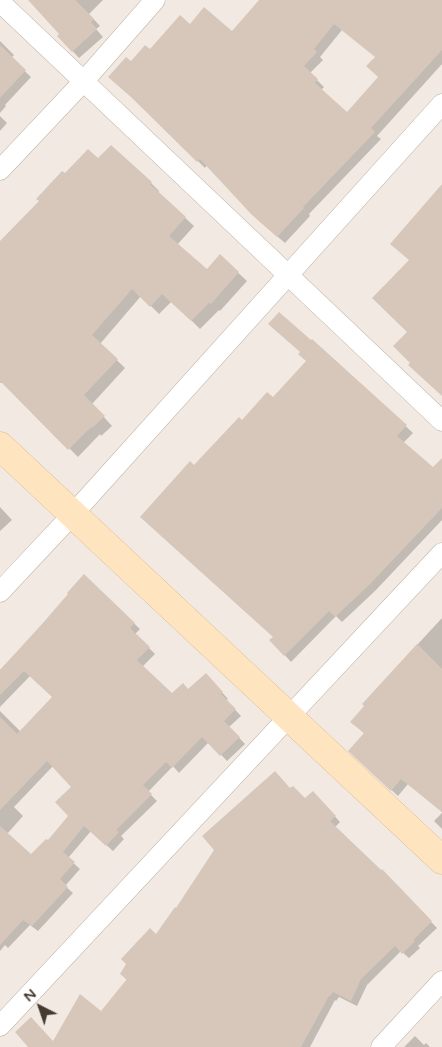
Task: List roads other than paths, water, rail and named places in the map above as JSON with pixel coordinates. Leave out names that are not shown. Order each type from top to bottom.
[{"type":"main road","points":[[0,446],[442,860]]},
{"type":"street","points":[[0,170],[83,82],[155,0]]},
{"type":"street","points":[[0,2],[442,421]]},
{"type":"street","points":[[0,592],[73,514],[442,104]]},
{"type":"street","points":[[0,1026],[442,553]]},
{"type":"street","points":[[381,1047],[442,980]]}]
